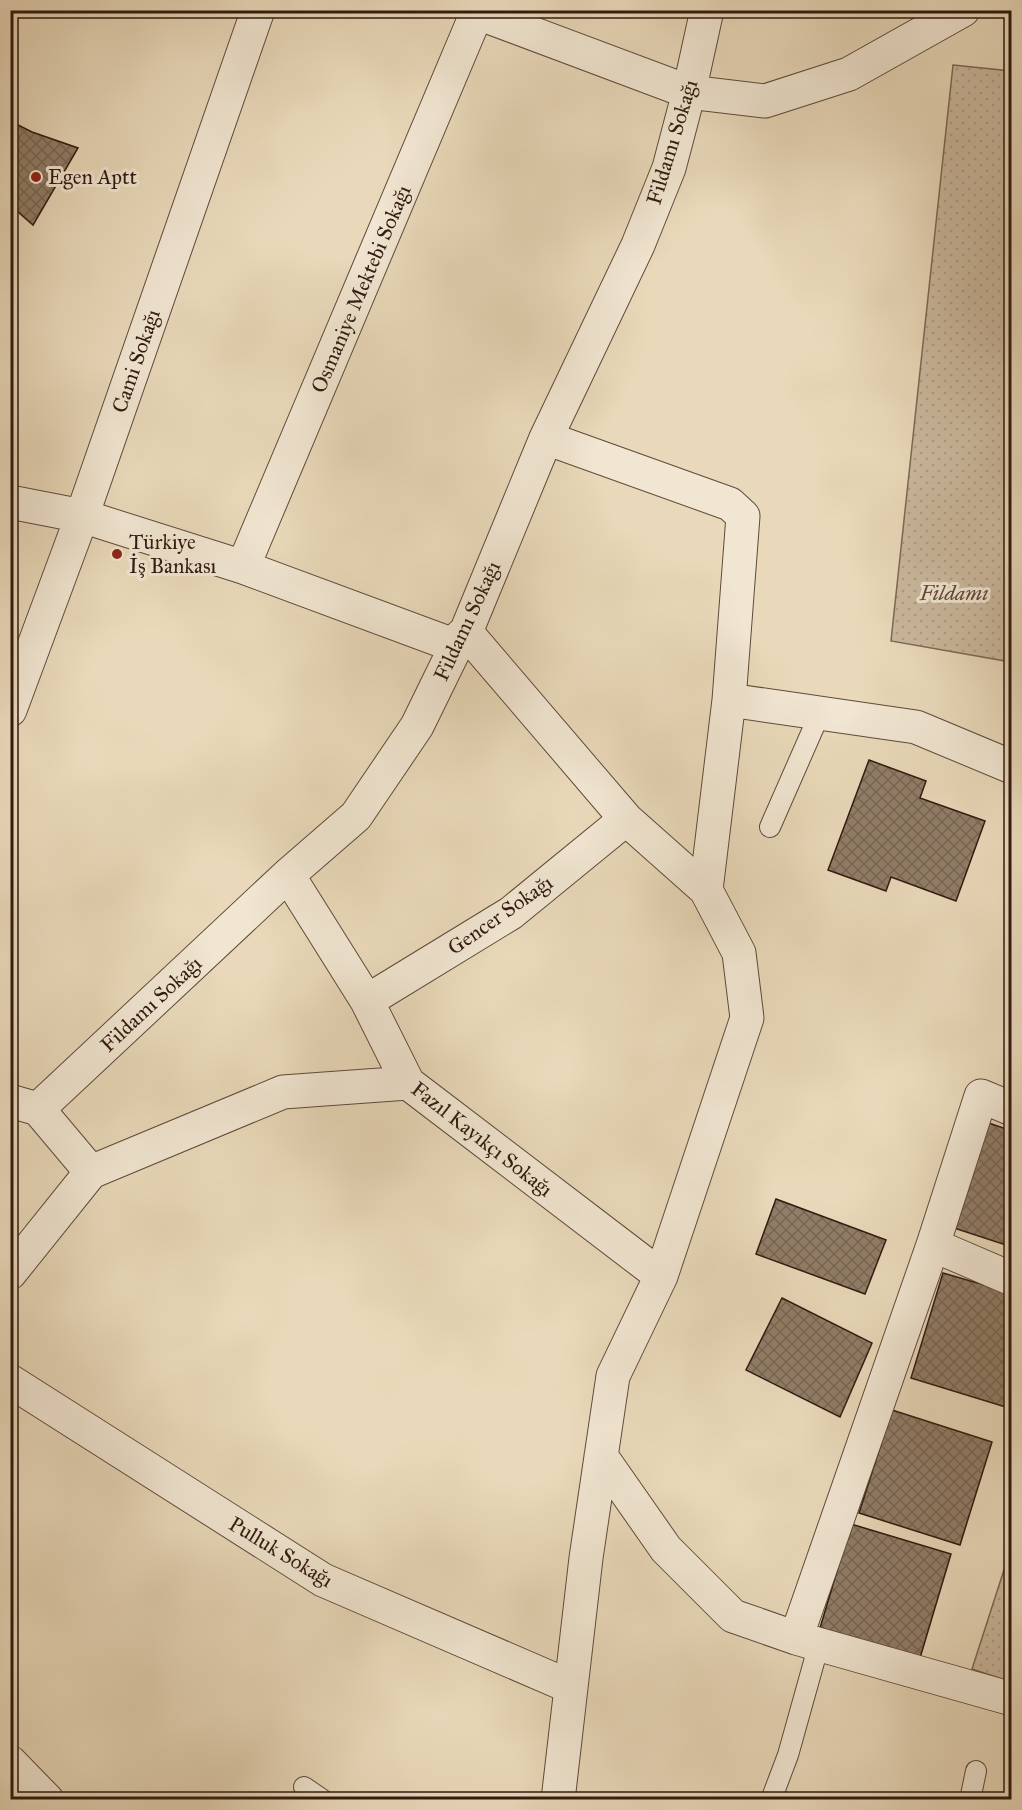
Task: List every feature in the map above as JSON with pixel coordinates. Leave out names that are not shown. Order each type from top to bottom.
[{"type":"street","name":"Cami Sokağı","points":[[10,710],[82,516],[258,10]]},
{"type":"street","name":"Fildamı Sokağı","points":[[91,1172],[24,1105],[356,816],[417,726],[461,639],[546,438],[638,245],[669,168],[707,10]]},
{"type":"street","points":[[475,12],[689,92],[765,101],[849,74],[963,10]]},
{"type":"street","name":"Osmaniye Mektebi Sokağı","points":[[243,567],[475,12]]},
{"type":"street","points":[[546,438],[730,504],[742,516],[729,700],[706,890]]},
{"type":"street","points":[[10,502],[82,516],[461,639],[626,819],[706,890],[739,953],[747,1018],[661,1276],[613,1376],[586,1558],[558,1800]]},
{"type":"street","points":[[729,700],[916,727],[1011,767]]},
{"type":"street","name":"Gencer Sokağı","points":[[367,1001],[511,913],[626,819]]},
{"type":"street","name":"Fazıl Kayıkçı Sokağı","points":[[288,875],[367,1001],[408,1083],[661,1276]]},
{"type":"street","points":[[10,1273],[91,1172],[283,1092],[408,1083]]},
{"type":"street","points":[[807,1641],[981,1096],[1011,1109]]},
{"type":"street","points":[[933,1245],[1011,1279]]},
{"type":"street","name":"Pulluk Sokağı","points":[[10,1381],[323,1580],[571,1687]]},
{"type":"street","points":[[601,1456],[666,1549],[733,1616],[807,1641],[1011,1699]]},
{"type":"street","points":[[10,1762],[47,1800]]},
{"type":"lane","points":[[770,827],[820,713]]},
{"type":"lane","points":[[771,1800],[788,1755],[807,1641]]},
{"type":"lane","points":[[970,1800],[976,1771]]},
{"type":"lane","points":[[304,1787],[322,1800]]},
{"type":"green space","name":"Fildamı","points":[[953,65],[1011,71],[1011,662],[891,641]]},
{"type":"green space","points":[[1011,1548],[1011,1682],[972,1669]]},
{"type":"building","name":"Egen Aptt","points":[[10,121],[32,132],[78,148],[33,225],[10,205]]},
{"type":"building","points":[[869,760],[926,781],[920,798],[985,821],[956,901],[891,877],[886,891],[828,870]]},
{"type":"building","points":[[1012,1068],[1012,1101],[1002,1098]]},
{"type":"building","points":[[986,1122],[1012,1131],[1012,1247],[951,1227]]},
{"type":"building","points":[[776,1199],[886,1240],[865,1294],[756,1254]]},
{"type":"building","points":[[943,1273],[1012,1293],[1012,1409],[911,1378]]},
{"type":"building","points":[[782,1298],[872,1343],[840,1417],[746,1370]]},
{"type":"building","points":[[892,1410],[992,1442],[960,1545],[859,1513]]},
{"type":"building","points":[[851,1524],[951,1554],[920,1658],[820,1628]]},
{"type":"place","name":"Egen Aptt","points":[[36,177]]},
{"type":"place","name":"Türkiye İş Bankası","points":[[117,554]]}]
